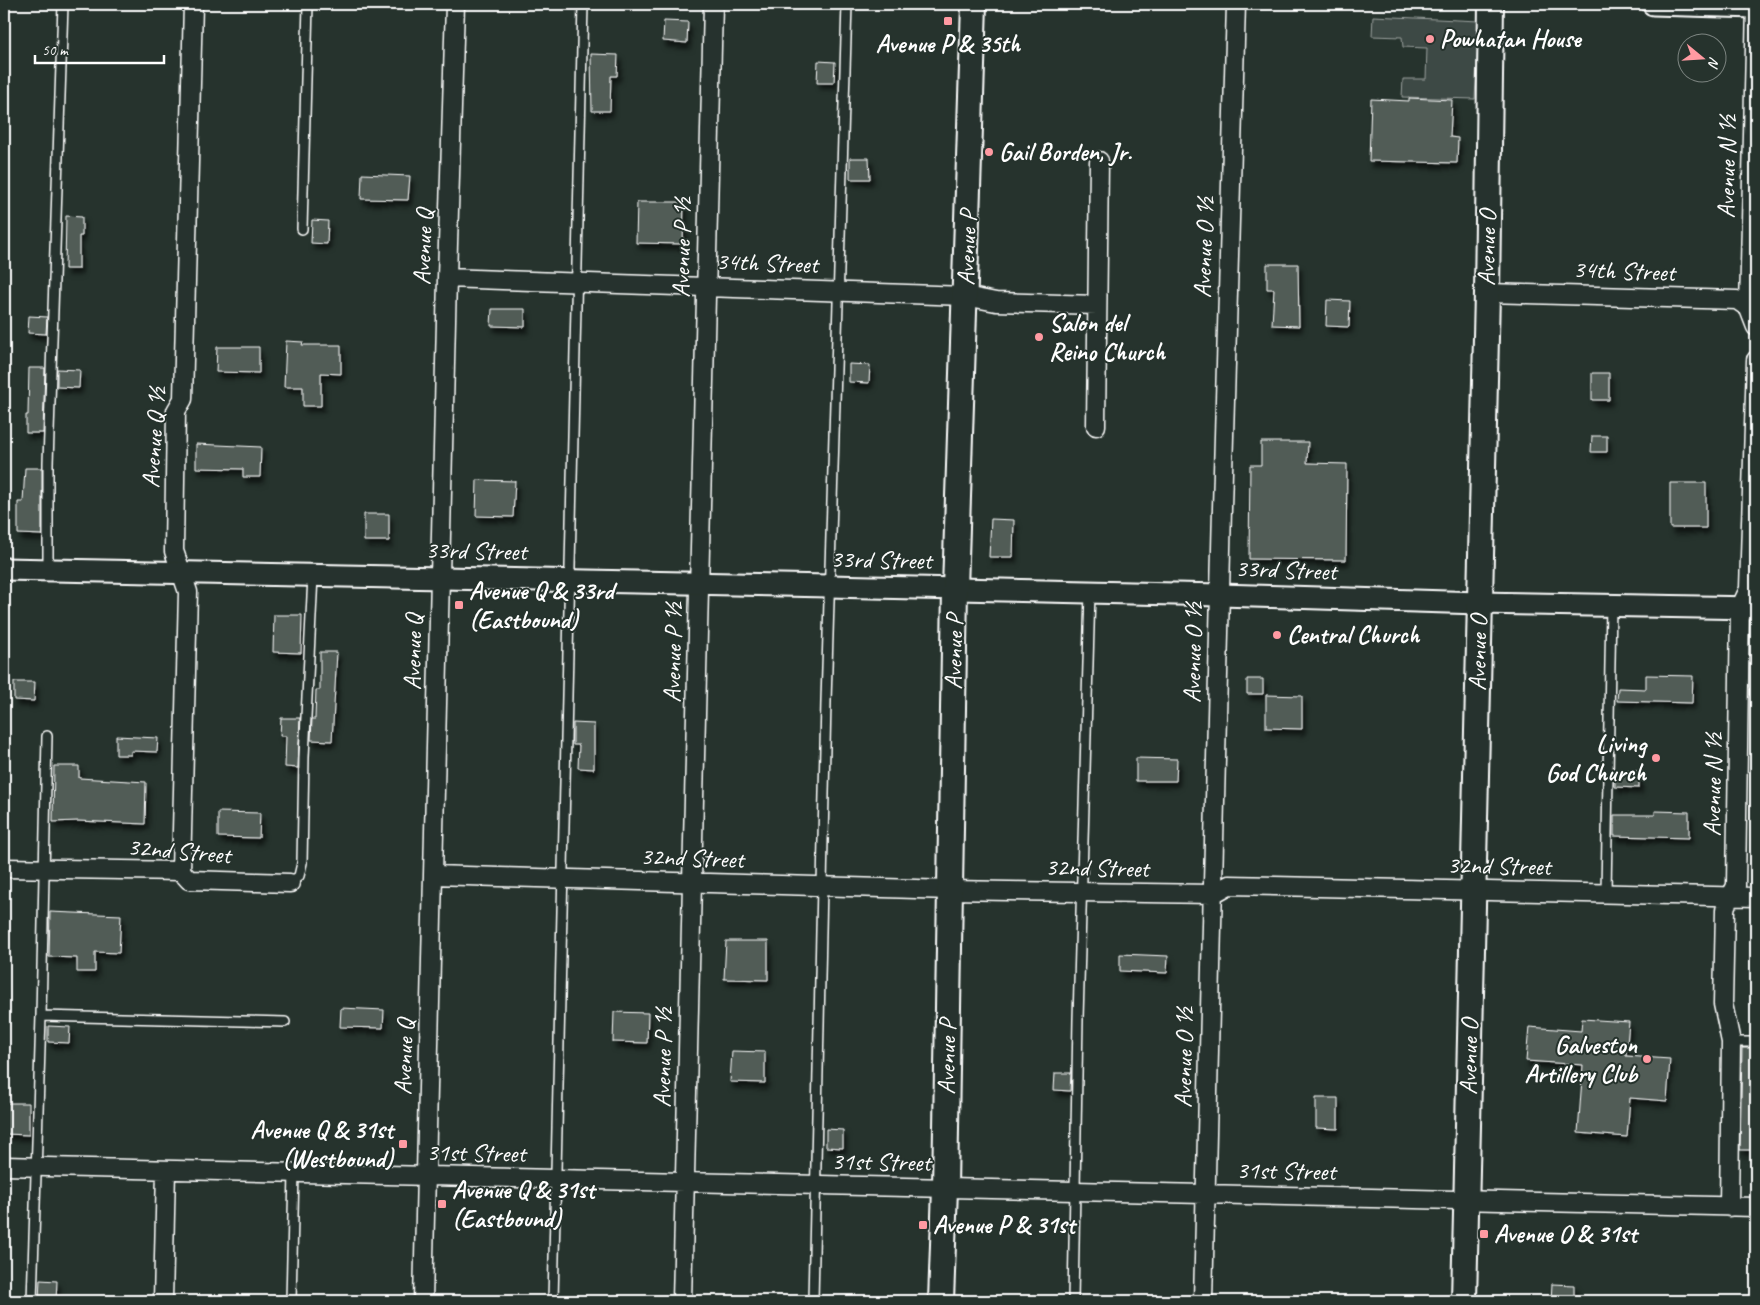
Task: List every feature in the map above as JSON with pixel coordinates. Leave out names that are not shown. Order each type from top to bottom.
[{"type":"main road","name":"Avenue P","points":[[941,1301],[945,1188],[955,589],[974,4]]},
{"type":"main road","name":"Avenue O","points":[[1464,1301],[1487,293],[1491,4]]},
{"type":"street","name":"Avenue Q ½","points":[[181,871],[188,592],[174,551],[176,411],[183,399],[193,4]]},
{"type":"street","name":"Avenue Q","points":[[422,1301],[455,4]]},
{"type":"street","name":"Avenue P ½","points":[[682,1301],[713,4]]},
{"type":"street","name":"Avenue O ½","points":[[1203,1301],[1236,4]]},
{"type":"street","points":[[1653,4],[1756,6]]},
{"type":"street","name":"Avenue N ½","points":[[1756,6],[1753,311],[1756,327]]},
{"type":"street","points":[[1096,426],[1099,161]]},
{"type":"street","name":"34th Street","points":[[447,278],[965,296],[996,302],[1097,305]]},
{"type":"street","name":"34th Street","points":[[1487,293],[1736,300],[1753,311]]},
{"type":"street","name":"Avenue N ½","points":[[1728,1207],[1732,1042],[1723,1004],[1726,905],[1736,886],[1749,589],[1756,360]]},
{"type":"street","name":"33rd Street","points":[[4,569],[1220,595],[1479,604],[1748,608]]},
{"type":"street","name":"32nd Street","points":[[4,868],[181,871],[189,880],[290,883]]},
{"type":"street","name":"32nd Street","points":[[434,875],[950,890],[1212,894],[1229,885],[1606,892],[1756,897]]},
{"type":"street","name":"31st Street","points":[[4,1166],[1756,1207]]},
{"type":"street","points":[[163,1301],[166,1170]]},
{"type":"lane","points":[[48,570],[48,463],[63,4]]},
{"type":"lane","points":[[302,229],[308,4]]},
{"type":"lane","points":[[553,1301],[568,580],[583,4]]},
{"type":"lane","points":[[813,1301],[829,586],[847,4]]},
{"type":"lane","points":[[290,883],[299,876],[302,863],[304,757],[313,575]]},
{"type":"lane","points":[[1073,1301],[1090,592]]},
{"type":"lane","points":[[1606,892],[1611,605]]},
{"type":"lane","points":[[32,1301],[47,736]]},
{"type":"lane","points":[[41,1016],[285,1022]]},
{"type":"lane","points":[[1732,1042],[1756,1042]]},
{"type":"lane","points":[[291,1301],[294,1173]]},
{"type":"shaded area","points":[[1373,16],[1479,21],[1475,99],[1402,97],[1403,79],[1426,79],[1427,48],[1403,47],[1402,37],[1372,36]]},
{"type":"building","points":[[664,21],[688,22],[687,43],[663,41]]},
{"type":"building","points":[[591,54],[618,55],[617,76],[611,76],[610,111],[592,111]]},
{"type":"building","points":[[818,61],[835,62],[834,83],[817,83]]},
{"type":"building","points":[[1409,98],[1452,100],[1450,137],[1458,138],[1457,163],[1369,161],[1371,99],[1409,101]]},
{"type":"building","points":[[850,158],[869,158],[870,179],[850,179]]},
{"type":"building","points":[[362,174],[410,176],[408,200],[361,199]]},
{"type":"building","points":[[637,202],[684,202],[683,244],[636,243]]},
{"type":"building","points":[[66,216],[82,217],[82,236],[79,236],[79,269],[65,269]]},
{"type":"building","points":[[312,220],[328,221],[327,244],[311,243]]},
{"type":"building","points":[[1267,264],[1298,264],[1299,326],[1272,325],[1274,289],[1267,289]]},
{"type":"building","points":[[1327,300],[1350,301],[1349,327],[1326,326]]},
{"type":"building","points":[[492,309],[525,309],[525,327],[491,326]]},
{"type":"building","points":[[29,316],[47,317],[46,334],[28,333]]},
{"type":"building","points":[[286,341],[303,342],[302,345],[341,345],[341,374],[321,373],[321,406],[303,406],[303,387],[284,387]]},
{"type":"building","points":[[217,347],[259,347],[259,373],[216,372]]},
{"type":"building","points":[[849,364],[870,365],[869,383],[849,382]]},
{"type":"building","points":[[29,368],[45,368],[43,433],[26,433]]},
{"type":"building","points":[[57,369],[80,370],[79,388],[57,387]]},
{"type":"building","points":[[1592,373],[1609,373],[1609,400],[1592,400]]},
{"type":"building","points":[[1592,436],[1607,436],[1607,452],[1591,452]]},
{"type":"building","points":[[1261,442],[1308,442],[1307,463],[1347,464],[1346,560],[1249,559],[1250,465],[1261,465]]},
{"type":"building","points":[[196,444],[261,447],[260,477],[243,477],[243,469],[196,468]]},
{"type":"building","points":[[25,468],[42,468],[42,535],[18,534],[18,502],[23,502]]},
{"type":"building","points":[[477,480],[515,481],[513,517],[476,516]]},
{"type":"building","points":[[1670,483],[1706,483],[1706,528],[1670,528]]},
{"type":"building","points":[[364,514],[389,514],[389,541],[364,541]]},
{"type":"building","points":[[991,519],[1014,520],[1013,557],[989,557]]},
{"type":"building","points":[[274,615],[302,615],[301,653],[273,652]]},
{"type":"building","points":[[320,652],[337,652],[332,741],[311,740],[312,719],[315,719],[316,690],[320,690]]},
{"type":"building","points":[[1646,675],[1693,676],[1692,703],[1617,701],[1618,688],[1646,689]]},
{"type":"building","points":[[1247,679],[1263,679],[1263,694],[1247,694]]},
{"type":"building","points":[[14,682],[35,682],[34,701],[14,700]]},
{"type":"building","points":[[1266,695],[1302,696],[1302,729],[1266,728]]},
{"type":"building","points":[[281,718],[300,718],[298,768],[285,767],[286,736],[280,736]]},
{"type":"building","points":[[573,723],[594,724],[594,769],[578,768],[579,745],[573,745]]},
{"type":"building","points":[[116,736],[158,738],[157,752],[131,751],[131,755],[116,755]]},
{"type":"building","points":[[1136,758],[1177,759],[1176,781],[1136,781]]},
{"type":"building","points":[[54,766],[79,766],[79,778],[146,782],[145,824],[78,821],[53,822]]},
{"type":"building","points":[[1615,771],[1639,771],[1639,788],[1615,787]]},
{"type":"building","points":[[1655,811],[1689,812],[1689,838],[1614,836],[1614,815],[1655,815]]},
{"type":"building","points":[[218,812],[260,813],[259,838],[218,837]]},
{"type":"building","points":[[50,912],[121,915],[119,953],[95,952],[95,972],[77,972],[77,958],[49,957]]},
{"type":"building","points":[[726,941],[768,941],[768,980],[724,979]]},
{"type":"building","points":[[1120,954],[1168,956],[1167,973],[1120,971]]},
{"type":"building","points":[[341,1008],[384,1010],[383,1028],[340,1027]]},
{"type":"building","points":[[614,1012],[648,1013],[647,1043],[613,1042]]},
{"type":"building","points":[[1582,1019],[1629,1022],[1626,1056],[1670,1059],[1667,1101],[1630,1098],[1627,1137],[1578,1133],[1583,1065],[1526,1061],[1529,1027],[1581,1031]]},
{"type":"building","points":[[48,1026],[70,1027],[69,1043],[48,1042]]},
{"type":"building","points":[[1742,1048],[1756,1048],[1756,1150],[1740,1150]]},
{"type":"building","points":[[732,1051],[765,1052],[765,1083],[730,1082]]},
{"type":"building","points":[[1055,1073],[1071,1073],[1070,1091],[1054,1090]]},
{"type":"building","points":[[1316,1098],[1338,1098],[1338,1129],[1316,1128]]},
{"type":"building","points":[[5,1103],[29,1103],[29,1135],[5,1134]]},
{"type":"building","points":[[826,1129],[843,1130],[843,1148],[826,1147]]},
{"type":"building","points":[[40,1280],[57,1281],[56,1301],[39,1300]]},
{"type":"building","points":[[1552,1284],[1574,1285],[1574,1301],[1551,1301]]},
{"type":"place","name":"Avenue P & 35th","points":[[948,21]]},
{"type":"place","name":"Powhatan House","points":[[1430,39]]},
{"type":"place","name":"Gail Borden, Jr.","points":[[989,152]]},
{"type":"place","name":"Salon del Reino Church","points":[[1039,337]]},
{"type":"place","name":"Avenue Q & 33rd (Eastbound)","points":[[459,605]]},
{"type":"place","name":"Central Church","points":[[1277,635]]},
{"type":"place","name":"Living God Church","points":[[1656,758]]},
{"type":"place","name":"Galveston Artillery Club","points":[[1647,1059]]},
{"type":"place","name":"Avenue Q & 31st (Westbound)","points":[[403,1144]]},
{"type":"place","name":"Avenue Q & 31st (Eastbound)","points":[[442,1204]]},
{"type":"place","name":"Avenue P & 31st","points":[[923,1225]]},
{"type":"place","name":"Avenue O & 31st","points":[[1484,1234]]}]
